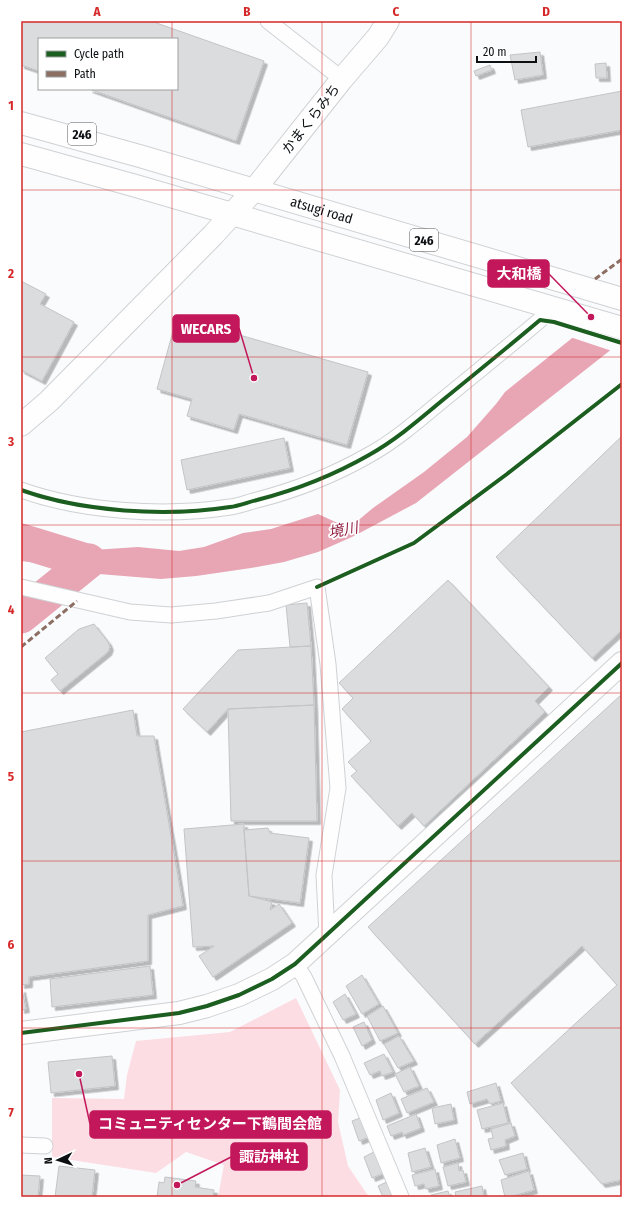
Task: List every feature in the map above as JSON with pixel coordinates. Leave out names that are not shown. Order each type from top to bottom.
[{"type":"main road","name":"かまくらみち","points":[[21,425],[49,401],[254,190],[342,79],[378,37],[388,21]]},
{"type":"main road","name":"246","points":[[21,110],[143,157]]},
{"type":"main road","name":"atsugi road","points":[[21,123],[143,157],[622,299]]},
{"type":"main road","name":"atsugi road","points":[[21,154],[136,186],[622,328]]},
{"type":"main road","name":"246","points":[[21,166],[136,186]]},
{"type":"main road","points":[[21,1033],[179,1013],[207,1006],[239,995],[272,979],[295,964],[622,663]]},
{"type":"street","points":[[268,21],[342,79]]},
{"type":"street","points":[[21,490],[62,503],[137,511],[184,511],[231,507],[275,496],[324,478],[370,454],[412,426],[540,320]]},
{"type":"street","points":[[25,588],[130,612],[171,615],[216,611],[269,603],[317,587],[328,664],[338,788],[324,875],[327,935]]},
{"type":"street","points":[[295,964],[304,977],[342,1056],[401,1197]]},
{"type":"street","points":[[21,1145],[45,1146]]},
{"type":"shaded area","points":[[296,998],[340,1090],[338,1122],[348,1166],[369,1197],[218,1197],[224,1165],[186,1152],[156,1173],[52,1157],[52,1098],[124,1099],[127,1075],[136,1041],[230,1032]]},
{"type":"water","points":[[622,298],[622,341],[416,503],[354,536],[318,552],[284,562],[251,568],[196,576],[161,579],[99,574],[21,561],[21,544],[78,551],[138,547],[179,551],[204,547],[243,533],[271,529],[318,514],[342,525],[355,523],[373,508],[424,472],[467,437],[505,392]]},
{"type":"pier","points":[[622,296],[622,343],[612,351],[570,337]]},
{"type":"building","points":[[21,21],[151,21],[264,61],[236,141],[92,90],[178,90],[178,38],[38,38],[38,71],[21,65]]},
{"type":"building","points":[[540,52],[543,75],[515,80],[510,55]]},
{"type":"building","points":[[606,63],[607,78],[596,78],[595,64]]},
{"type":"building","points":[[490,65],[492,70],[476,76],[474,71]]},
{"type":"building","points":[[622,91],[622,130],[528,147],[521,110]]},
{"type":"building","points":[[21,281],[46,294],[40,304],[74,322],[42,381],[21,370]]},
{"type":"building","points":[[177,317],[368,372],[347,445],[239,414],[234,430],[187,416],[192,399],[157,389]]},
{"type":"building","points":[[622,436],[622,630],[592,658],[496,557]]},
{"type":"building","points":[[284,438],[290,468],[187,490],[181,460]]},
{"type":"building","points":[[448,580],[549,687],[535,701],[545,712],[424,826],[412,813],[398,826],[351,776],[357,771],[348,762],[371,741],[342,709],[353,698],[339,683]]},
{"type":"building","points":[[307,603],[311,646],[290,647],[286,605]]},
{"type":"building","points":[[94,624],[108,642],[110,647],[108,652],[60,691],[51,680],[58,674],[45,658],[79,629]]},
{"type":"building","points":[[311,646],[314,705],[228,709],[207,732],[183,709],[238,650]]},
{"type":"building","points":[[622,694],[622,1180],[602,1184],[511,1083],[617,985],[582,946],[475,1044],[368,927]]},
{"type":"building","points":[[314,705],[317,821],[231,821],[228,709]]},
{"type":"building","points":[[133,710],[137,736],[154,736],[183,906],[148,915],[148,961],[29,977],[29,984],[21,985],[21,732]]},
{"type":"building","points":[[244,824],[249,896],[272,902],[270,910],[279,904],[292,923],[213,977],[199,956],[214,946],[193,947],[184,829]]},
{"type":"building","points":[[268,828],[270,833],[309,838],[300,903],[249,896],[244,830]]},
{"type":"building","points":[[150,966],[153,995],[52,1007],[50,979]]},
{"type":"building","points":[[362,975],[379,1004],[362,1014],[346,986]]},
{"type":"building","points":[[21,989],[26,1009],[21,1010]]},
{"type":"building","points":[[345,994],[356,1014],[343,1020],[333,1002]]},
{"type":"building","points":[[383,1006],[398,1033],[380,1041],[367,1016]]},
{"type":"building","points":[[364,1022],[372,1040],[362,1046],[353,1027]]},
{"type":"building","points":[[399,1036],[414,1061],[398,1068],[384,1044]]},
{"type":"building","points":[[384,1054],[393,1072],[382,1076],[380,1071],[370,1075],[364,1063]]},
{"type":"building","points":[[112,1056],[115,1086],[51,1093],[48,1062]]},
{"type":"building","points":[[410,1067],[419,1086],[404,1092],[395,1074]]},
{"type":"building","points":[[496,1083],[501,1101],[490,1104],[487,1099],[470,1104],[467,1092]]},
{"type":"building","points":[[427,1088],[434,1102],[407,1113],[401,1099]]},
{"type":"building","points":[[391,1093],[399,1113],[383,1120],[376,1100]]},
{"type":"building","points":[[503,1103],[508,1123],[482,1129],[477,1110]]},
{"type":"building","points":[[451,1104],[454,1120],[435,1124],[432,1108]]},
{"type":"building","points":[[416,1114],[421,1128],[403,1135],[402,1132],[391,1136],[387,1126]]},
{"type":"building","points":[[365,1116],[372,1136],[359,1141],[352,1121]]},
{"type":"building","points":[[511,1123],[515,1136],[505,1140],[506,1146],[491,1150],[488,1139],[493,1138],[491,1129]]},
{"type":"building","points":[[455,1139],[460,1158],[441,1163],[437,1145]]},
{"type":"building","points":[[425,1148],[431,1167],[412,1172],[408,1153]]},
{"type":"building","points":[[378,1150],[387,1172],[372,1178],[364,1157]]},
{"type":"building","points":[[523,1153],[527,1169],[505,1175],[499,1160]]},
{"type":"building","points":[[458,1163],[459,1171],[463,1170],[466,1182],[448,1186],[443,1167]]},
{"type":"building","points":[[59,1166],[95,1170],[92,1197],[55,1197]]},
{"type":"building","points":[[435,1169],[439,1186],[426,1189],[424,1184],[415,1186],[412,1175]]},
{"type":"building","points":[[529,1171],[534,1190],[505,1197],[501,1180]]},
{"type":"building","points":[[21,1175],[40,1176],[38,1197],[21,1197]]},
{"type":"building","points":[[165,1177],[196,1181],[195,1187],[214,1190],[213,1197],[157,1197],[159,1182],[164,1183]]},
{"type":"building","points":[[391,1180],[399,1197],[383,1197],[378,1186]]},
{"type":"building","points":[[482,1186],[484,1197],[456,1197],[455,1192]]},
{"type":"building","points":[[448,1191],[450,1197],[431,1197],[431,1195]]},
{"type":"waterway","name":"境川","points":[[21,541],[83,560]]},
{"type":"waterway","points":[[21,616],[89,561]]},
{"type":"marked path","points":[[595,279],[622,259]]},
{"type":"marked path","points":[[21,647],[77,601]]},
{"type":"cycle path","points":[[21,490],[45,497],[97,508],[152,512],[179,512],[237,506],[286,492],[314,481],[342,469],[379,449],[417,422],[540,320],[554,322],[622,343]]},
{"type":"cycle path","points":[[317,587],[414,543],[507,474],[622,384]]},
{"type":"cycle path","points":[[21,1033],[179,1013],[207,1006],[239,995],[272,979],[295,964],[622,663]]},
{"type":"place","name":"大和橋","points":[[591,317]]},
{"type":"place","name":"WECARS","points":[[254,378]]},
{"type":"place","name":"コミュニティセンター下鶴間会館","points":[[79,1074]]},
{"type":"place","name":"諏訪神社","points":[[177,1185]]}]
